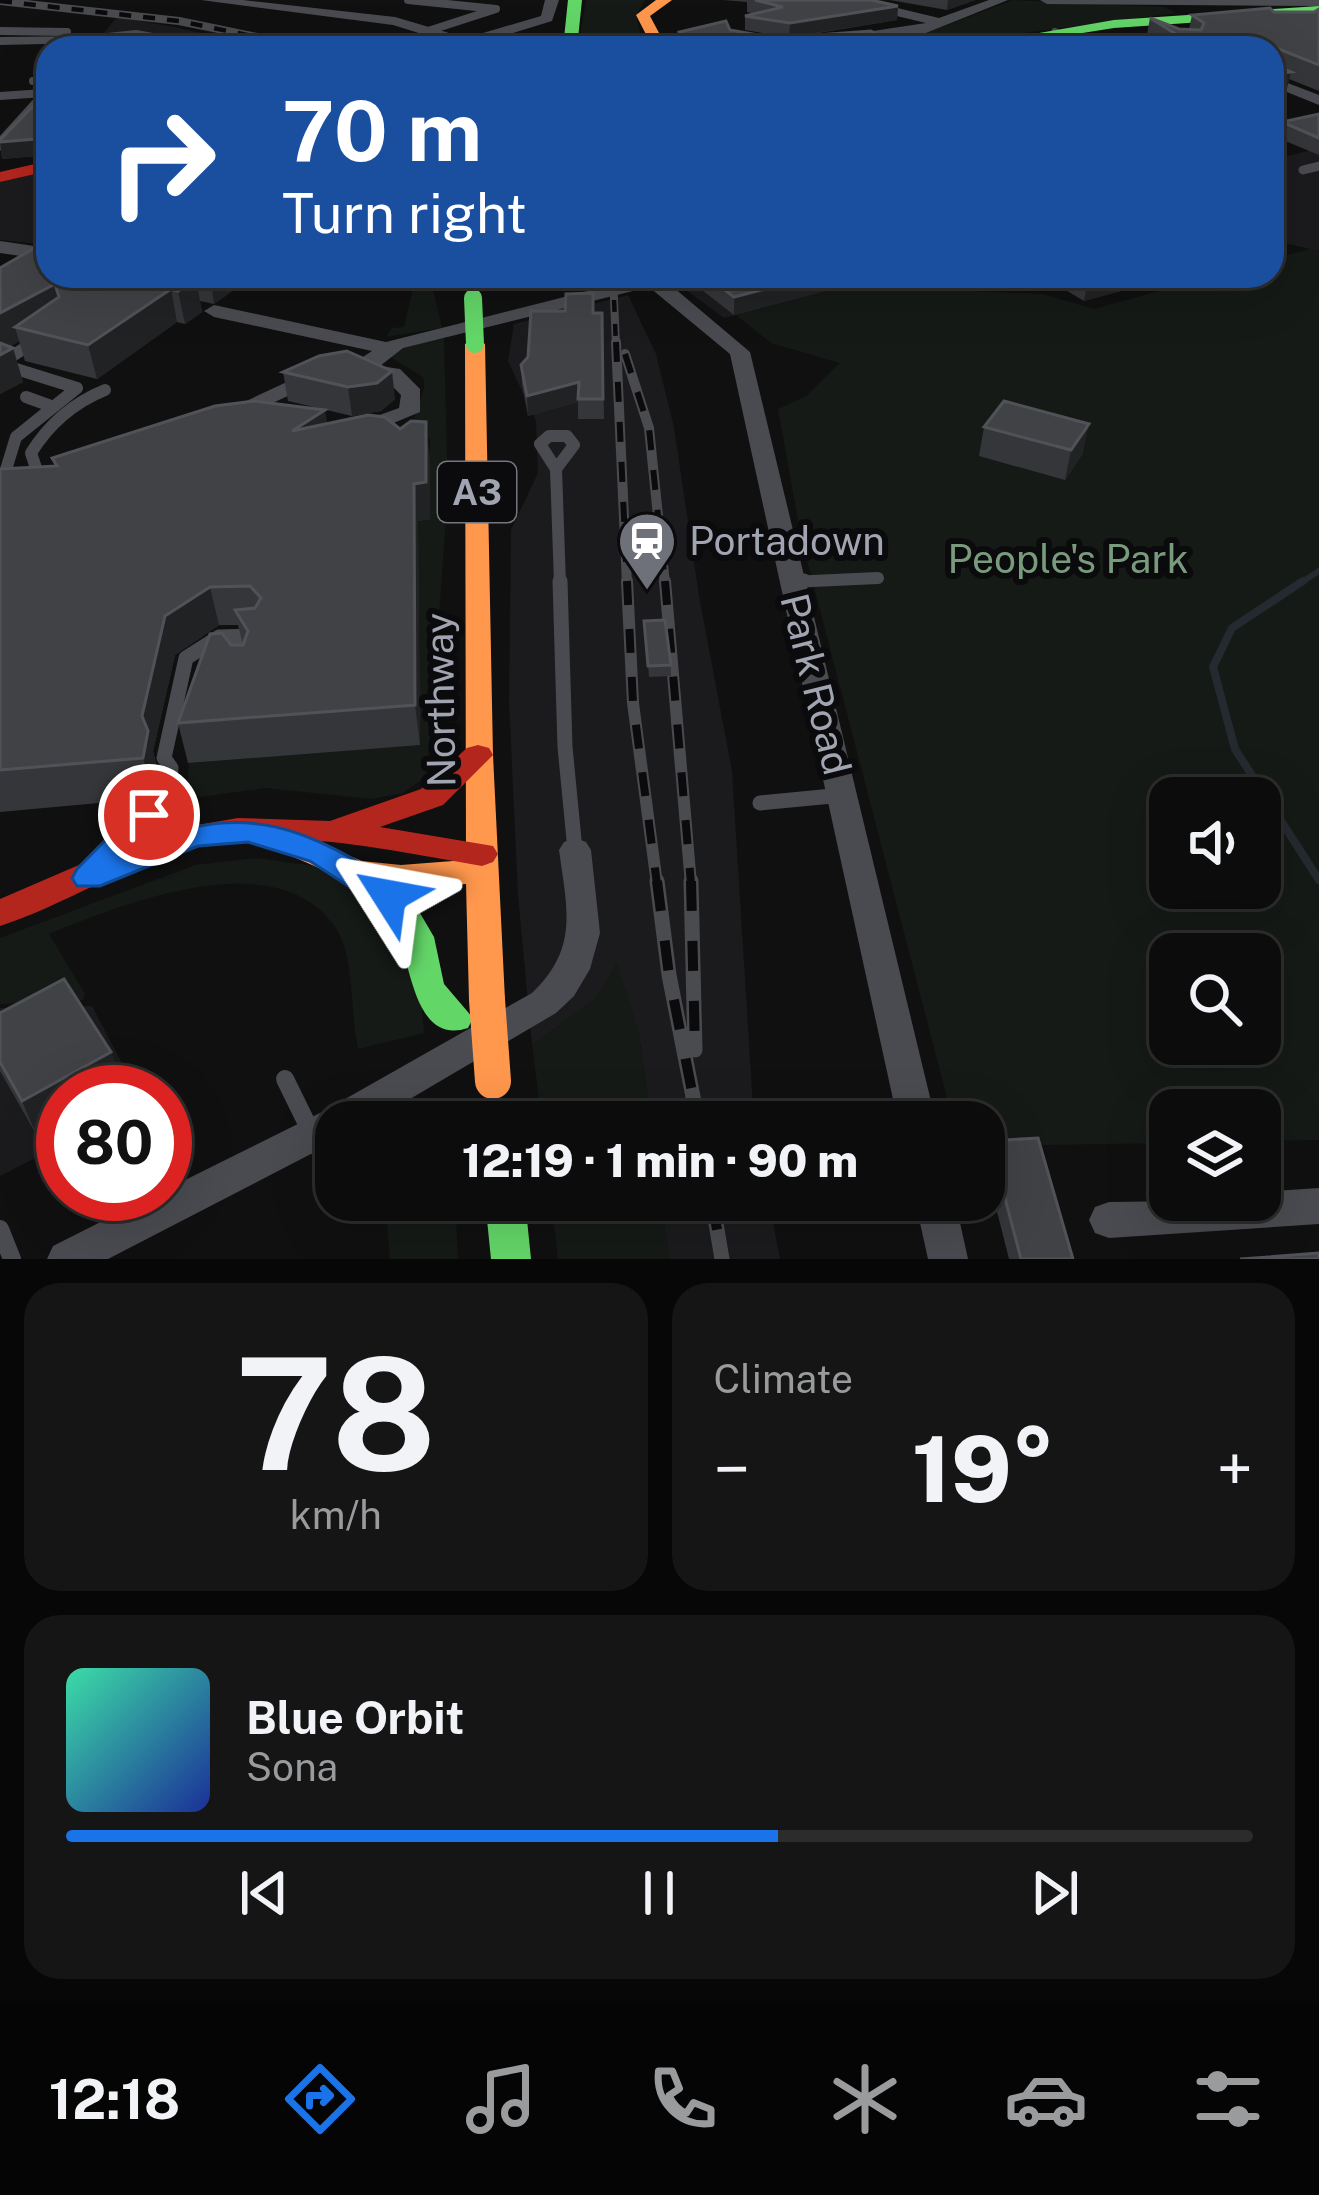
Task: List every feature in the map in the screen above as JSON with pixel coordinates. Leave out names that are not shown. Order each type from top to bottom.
[{"type":"main road","points":[[563,32],[575,0]]},
{"type":"main road","points":[[654,36],[644,15],[665,0]]},
{"type":"main road","points":[[1031,36],[1186,11],[1316,13]]},
{"type":"main road","points":[[0,177],[36,169]]},
{"type":"main road","points":[[10,278],[36,262]]},
{"type":"main road","name":"Northway","points":[[358,873],[389,896],[405,917],[417,938],[428,990],[455,1018],[493,1080],[478,755],[472,288]]},
{"type":"main road","points":[[331,831],[432,797],[478,755]]},
{"type":"main road","points":[[248,831],[298,844],[358,873],[401,877],[482,863]]},
{"type":"main road","points":[[0,913],[173,842],[210,832],[331,831],[482,863]]},
{"type":"main road","points":[[507,1221],[511,1259]]},
{"type":"street","points":[[208,0],[395,21],[444,36]]},
{"type":"street","points":[[528,36],[563,32],[551,0]]},
{"type":"street","points":[[875,36],[915,32],[1001,0]]},
{"type":"street","points":[[1047,0],[1186,11]]},
{"type":"street","points":[[853,2],[941,23]]},
{"type":"street","points":[[1274,27],[1316,13]]},
{"type":"street","points":[[838,21],[855,25]]},
{"type":"street","points":[[915,32],[922,36]]},
{"type":"street","points":[[0,41],[36,40]]},
{"type":"street","points":[[1284,86],[1319,100]]},
{"type":"street","points":[[2,140],[36,95]]},
{"type":"street","points":[[1284,127],[1319,119]]},
{"type":"street","points":[[0,248],[36,253]]},
{"type":"street","points":[[246,300],[210,319],[386,348],[627,288]]},
{"type":"street","name":"Park Road","points":[[672,288],[740,352],[912,1101]]},
{"type":"street","points":[[363,368],[386,348]]},
{"type":"street","points":[[194,430],[314,375],[363,368],[392,374],[412,394],[409,419],[385,431],[334,428]]},
{"type":"street","points":[[254,403],[290,414]]},
{"type":"street","points":[[0,495],[54,488]]},
{"type":"street","points":[[374,1101],[485,1038],[568,983],[584,952],[575,850]]},
{"type":"street","points":[[68,1259],[315,1134]]},
{"type":"street","points":[[1109,1220],[1319,1206]]},
{"type":"street","points":[[940,1221],[948,1259]]},
{"type":"lane","points":[[408,0],[496,9]]},
{"type":"lane","points":[[428,31],[496,9],[504,0]]},
{"type":"lane","points":[[0,32],[67,32],[65,36]]},
{"type":"lane","points":[[1055,32],[1063,36]]},
{"type":"lane","points":[[0,96],[36,88]]},
{"type":"lane","points":[[1303,170],[1319,166]]},
{"type":"lane","points":[[0,495],[4,454],[16,433],[77,388],[0,364],[40,338]]},
{"type":"lane","points":[[54,488],[31,453],[43,432],[67,411],[105,390]]},
{"type":"lane","points":[[26,397],[51,406]]},
{"type":"lane","points":[[556,469],[565,747],[575,850]]},
{"type":"lane","points":[[791,582],[878,578]]},
{"type":"lane","points":[[172,768],[164,758],[185,658],[219,637],[257,636]]},
{"type":"lane","points":[[173,842],[168,801],[172,768],[184,754],[190,713]]},
{"type":"lane","points":[[760,803],[843,795]]},
{"type":"lane","points":[[89,878],[168,801]]},
{"type":"lane","points":[[285,1079],[315,1110]]},
{"type":"lane","points":[[0,1229],[12,1259]]},
{"type":"shaded area","points":[[117,17],[215,36],[101,36]]},
{"type":"shaded area","points":[[1319,148],[1319,251],[1284,243],[1284,157]]},
{"type":"shaded area","points":[[36,173],[36,244],[0,240],[0,182]]},
{"type":"shaded area","points":[[683,288],[845,288],[724,318]]},
{"type":"shaded area","points":[[628,295],[656,354],[674,427],[732,771],[753,1101],[648,1101],[639,1035],[617,965],[594,1000],[532,1045],[518,896],[509,702],[511,530],[538,473],[536,421],[508,361],[514,324]]},
{"type":"shaded area","points":[[92,1006],[123,1065],[36,1065],[36,1158],[0,1176],[0,1008]]},
{"type":"shaded area","points":[[664,1221],[773,1221],[780,1259],[669,1259]]},
{"type":"green space","points":[[586,0],[645,0],[636,16],[641,36],[580,36]]},
{"type":"green space","points":[[1013,0],[1164,7],[1176,13],[1001,36],[924,34]]},
{"type":"green space","name":"People's Park","points":[[1319,251],[1319,1140],[1281,1141],[1281,1089],[1149,1089],[1149,1143],[1005,1146],[1005,1101],[948,1101],[801,537],[778,409],[808,395],[840,363],[771,343],[736,315],[845,288],[1043,294],[1094,309],[1169,288],[1284,288],[1284,256]]},
{"type":"green space","points":[[413,288],[433,288],[442,328],[386,337],[392,328],[404,327]]},
{"type":"green space","points":[[444,338],[448,493],[427,776],[403,793],[371,799],[266,788],[200,797],[187,791],[189,763],[420,744],[418,521],[430,518],[430,439],[418,433],[413,422],[424,379],[389,356],[406,345]]},
{"type":"green space","points":[[256,858],[315,866],[378,898],[421,996],[424,1033],[358,1049],[349,971],[337,930],[312,903],[279,888],[241,884],[157,896],[49,934],[85,994],[83,1000],[0,1004],[0,938],[195,865]]},
{"type":"green space","points":[[617,963],[639,1035],[648,1101],[539,1101],[532,1045],[594,1000]]},
{"type":"green space","points":[[387,1221],[456,1221],[458,1259],[390,1259]]},
{"type":"green space","points":[[553,1221],[664,1221],[669,1259],[558,1259]]},
{"type":"building","points":[[755,0],[871,0],[898,6],[790,23],[745,16],[783,7]]},
{"type":"building","points":[[1319,9],[1319,65],[1284,51],[1284,36],[1179,36],[1150,18],[1179,29],[1201,30],[1204,23],[1192,15]]},
{"type":"building","points":[[726,21],[730,30],[764,36],[680,36],[679,32]]},
{"type":"building","points":[[871,31],[879,36],[803,36]]},
{"type":"building","points":[[36,103],[36,139],[0,140]]},
{"type":"building","points":[[1319,114],[1319,138],[1284,123]]},
{"type":"building","points":[[36,247],[36,288],[47,288],[0,313],[0,268]]},
{"type":"building","points":[[56,288],[182,288],[171,289],[88,345],[15,327],[59,297]]},
{"type":"building","points":[[722,288],[769,288],[734,297]]},
{"type":"building","points":[[593,293],[593,313],[602,313],[603,399],[578,399],[579,382],[527,396],[521,365],[528,357],[531,311],[565,311],[566,294]]},
{"type":"building","points":[[347,351],[392,371],[377,383],[348,387],[283,372],[319,356]]},
{"type":"building","points":[[254,401],[325,410],[292,431],[368,415],[385,417],[400,429],[411,421],[426,422],[426,482],[414,484],[415,705],[178,723],[210,634],[222,633],[231,645],[243,645],[248,631],[235,610],[255,608],[261,598],[250,586],[210,587],[165,616],[142,716],[148,731],[143,758],[0,770],[0,469],[57,466],[52,458],[215,406]]},
{"type":"building","points":[[1004,401],[1089,424],[1071,450],[984,427]]},
{"type":"building","points":[[665,620],[671,665],[648,666],[644,621]]},
{"type":"building","points":[[64,979],[111,1052],[87,1065],[36,1065],[36,1093],[22,1101],[0,1062],[0,1013]]},
{"type":"building","points":[[1038,1138],[1073,1259],[1021,1259],[1005,1198],[1005,1140]]},
{"type":"building","points":[[1319,1253],[1319,1259],[1240,1259],[1255,1258]]},
{"type":"waterway","points":[[1299,584],[1319,571]]},
{"type":"waterway","points":[[1303,581],[1232,628],[1213,667],[1235,749],[1319,880]]},
{"type":"railway","points":[[0,1],[179,21],[252,36]]},
{"type":"railway","points":[[614,288],[616,345]]},
{"type":"railway","points":[[616,342],[627,584]]},
{"type":"railway","points":[[625,354],[649,428],[665,584]]},
{"type":"railway","points":[[627,581],[633,703],[657,884]]},
{"type":"railway","points":[[665,581],[691,884]]},
{"type":"railway","points":[[657,881],[669,975],[694,1101]]},
{"type":"railway","points":[[691,881],[695,1050]]},
{"type":"railway","points":[[716,1221],[722,1259]]},
{"type":"traffic: fast","points":[[571,36],[575,0]]},
{"type":"traffic: fast","points":[[1037,36],[1114,24],[1319,10]]},
{"type":"traffic: fast","points":[[473,298],[475,344]]},
{"type":"traffic: fast","points":[[358,873],[389,896],[405,917],[417,937],[428,990],[455,1018]]},
{"type":"traffic: fast","points":[[507,1221],[511,1259]]},
{"type":"traffic: slow","points":[[654,36],[643,15],[665,0]]},
{"type":"traffic: slow","points":[[475,344],[478,755],[487,1000]]},
{"type":"traffic: slow","points":[[284,840],[358,873],[401,877],[483,871]]},
{"type":"traffic: slow","points":[[487,1000],[493,1081]]},
{"type":"traffic: jam","points":[[0,177],[36,169]]},
{"type":"traffic: jam","points":[[340,829],[432,797],[478,755]]},
{"type":"traffic: jam","points":[[0,913],[154,847],[238,829],[344,833],[482,854]]},
{"type":"place","name":"Portadown","points":[[647,592]]},
{"type":"route","points":[[149,815],[89,878],[194,835],[248,831],[321,853],[389,896]]}]
